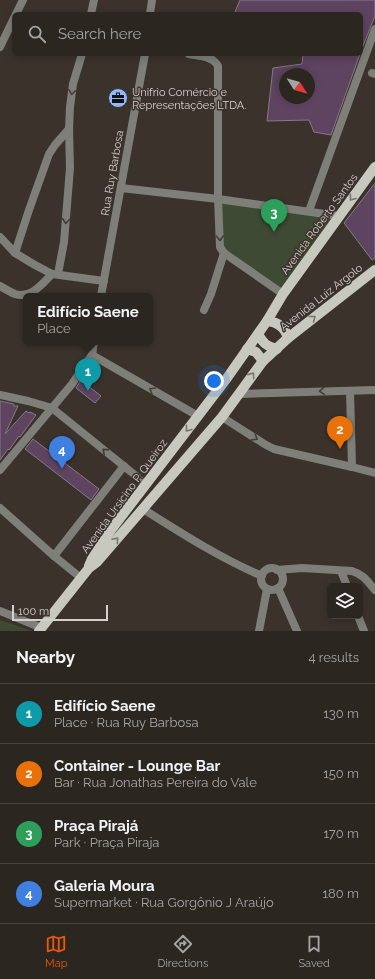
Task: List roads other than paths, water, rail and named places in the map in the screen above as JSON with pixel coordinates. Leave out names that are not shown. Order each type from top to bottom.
[{"type":"main road","name":"Avenida Roberto Santos","points":[[283,294],[375,167]]},
{"type":"main road","name":"Avenida Luiz Argolo","points":[[283,343],[375,270]]},
{"type":"main road","name":"Avenida Ursicino P. Queiroz","points":[[89,568],[92,559],[111,530],[227,378],[267,321],[283,294]]},
{"type":"main road","points":[[258,334],[261,340],[269,347],[283,343],[286,332],[283,327],[280,324],[267,321]]},
{"type":"main road","name":"Avenida Ursicino P. Queiroz","points":[[89,568],[97,562],[222,417],[263,361],[283,343]]},
{"type":"main road","points":[[247,349],[256,352],[263,361]]},
{"type":"main road","points":[[40,629],[89,568]]},
{"type":"street","points":[[17,12],[23,0]]},
{"type":"street","points":[[91,12],[94,0]]},
{"type":"street","points":[[150,12],[152,0]]},
{"type":"street","points":[[0,45],[12,22]]},
{"type":"street","points":[[309,211],[375,29]]},
{"type":"street","points":[[29,293],[55,274],[64,242],[70,168],[70,107],[81,56]]},
{"type":"street","name":"Rua Ruy Barbosa","points":[[102,293],[145,56]]},
{"type":"street","points":[[200,56],[211,58],[218,66],[218,199],[220,247],[224,253],[283,294]]},
{"type":"street","points":[[15,253],[49,154],[69,129]]},
{"type":"street","points":[[121,188],[218,199],[340,216]]},
{"type":"street","points":[[0,237],[15,253],[35,265],[55,274],[104,281]]},
{"type":"street","points":[[204,310],[211,294],[224,253]]},
{"type":"street","points":[[0,286],[15,294],[23,294]]},
{"type":"street","points":[[0,470],[72,384],[92,356],[94,345]]},
{"type":"street","points":[[92,356],[198,416]]},
{"type":"street","points":[[350,390],[352,467]]},
{"type":"street","points":[[239,394],[375,390]]},
{"type":"street","points":[[0,395],[52,408],[146,484]]},
{"type":"street","points":[[222,417],[274,449],[375,473]]},
{"type":"street","points":[[54,556],[124,466]]},
{"type":"street","points":[[0,508],[81,578]]},
{"type":"street","points":[[143,509],[225,559],[262,576]]},
{"type":"street","points":[[277,570],[280,572],[283,579],[281,586],[270,590],[267,589],[262,583],[262,576],[264,572],[274,568],[277,570],[302,568],[352,572],[359,574],[365,577],[375,590]]},
{"type":"street","points":[[341,571],[346,583]]},
{"type":"street","points":[[278,588],[297,631]]},
{"type":"street","points":[[259,631],[267,589]]},
{"type":"street","points":[[0,611],[40,629]]},
{"type":"street","points":[[359,619],[364,631]]},
{"type":"place","name":"Unifrio Comércio e Representações LTDA.","points":[[118,98]]},
{"type":"place","name":"Praça Pirajá","points":[[274,232]]},
{"type":"place","name":"Edifício Saene","points":[[88,391]]},
{"type":"place","name":"Container - Lounge Bar","points":[[340,449]]},
{"type":"place","name":"Galeria Moura","points":[[62,469]]}]
